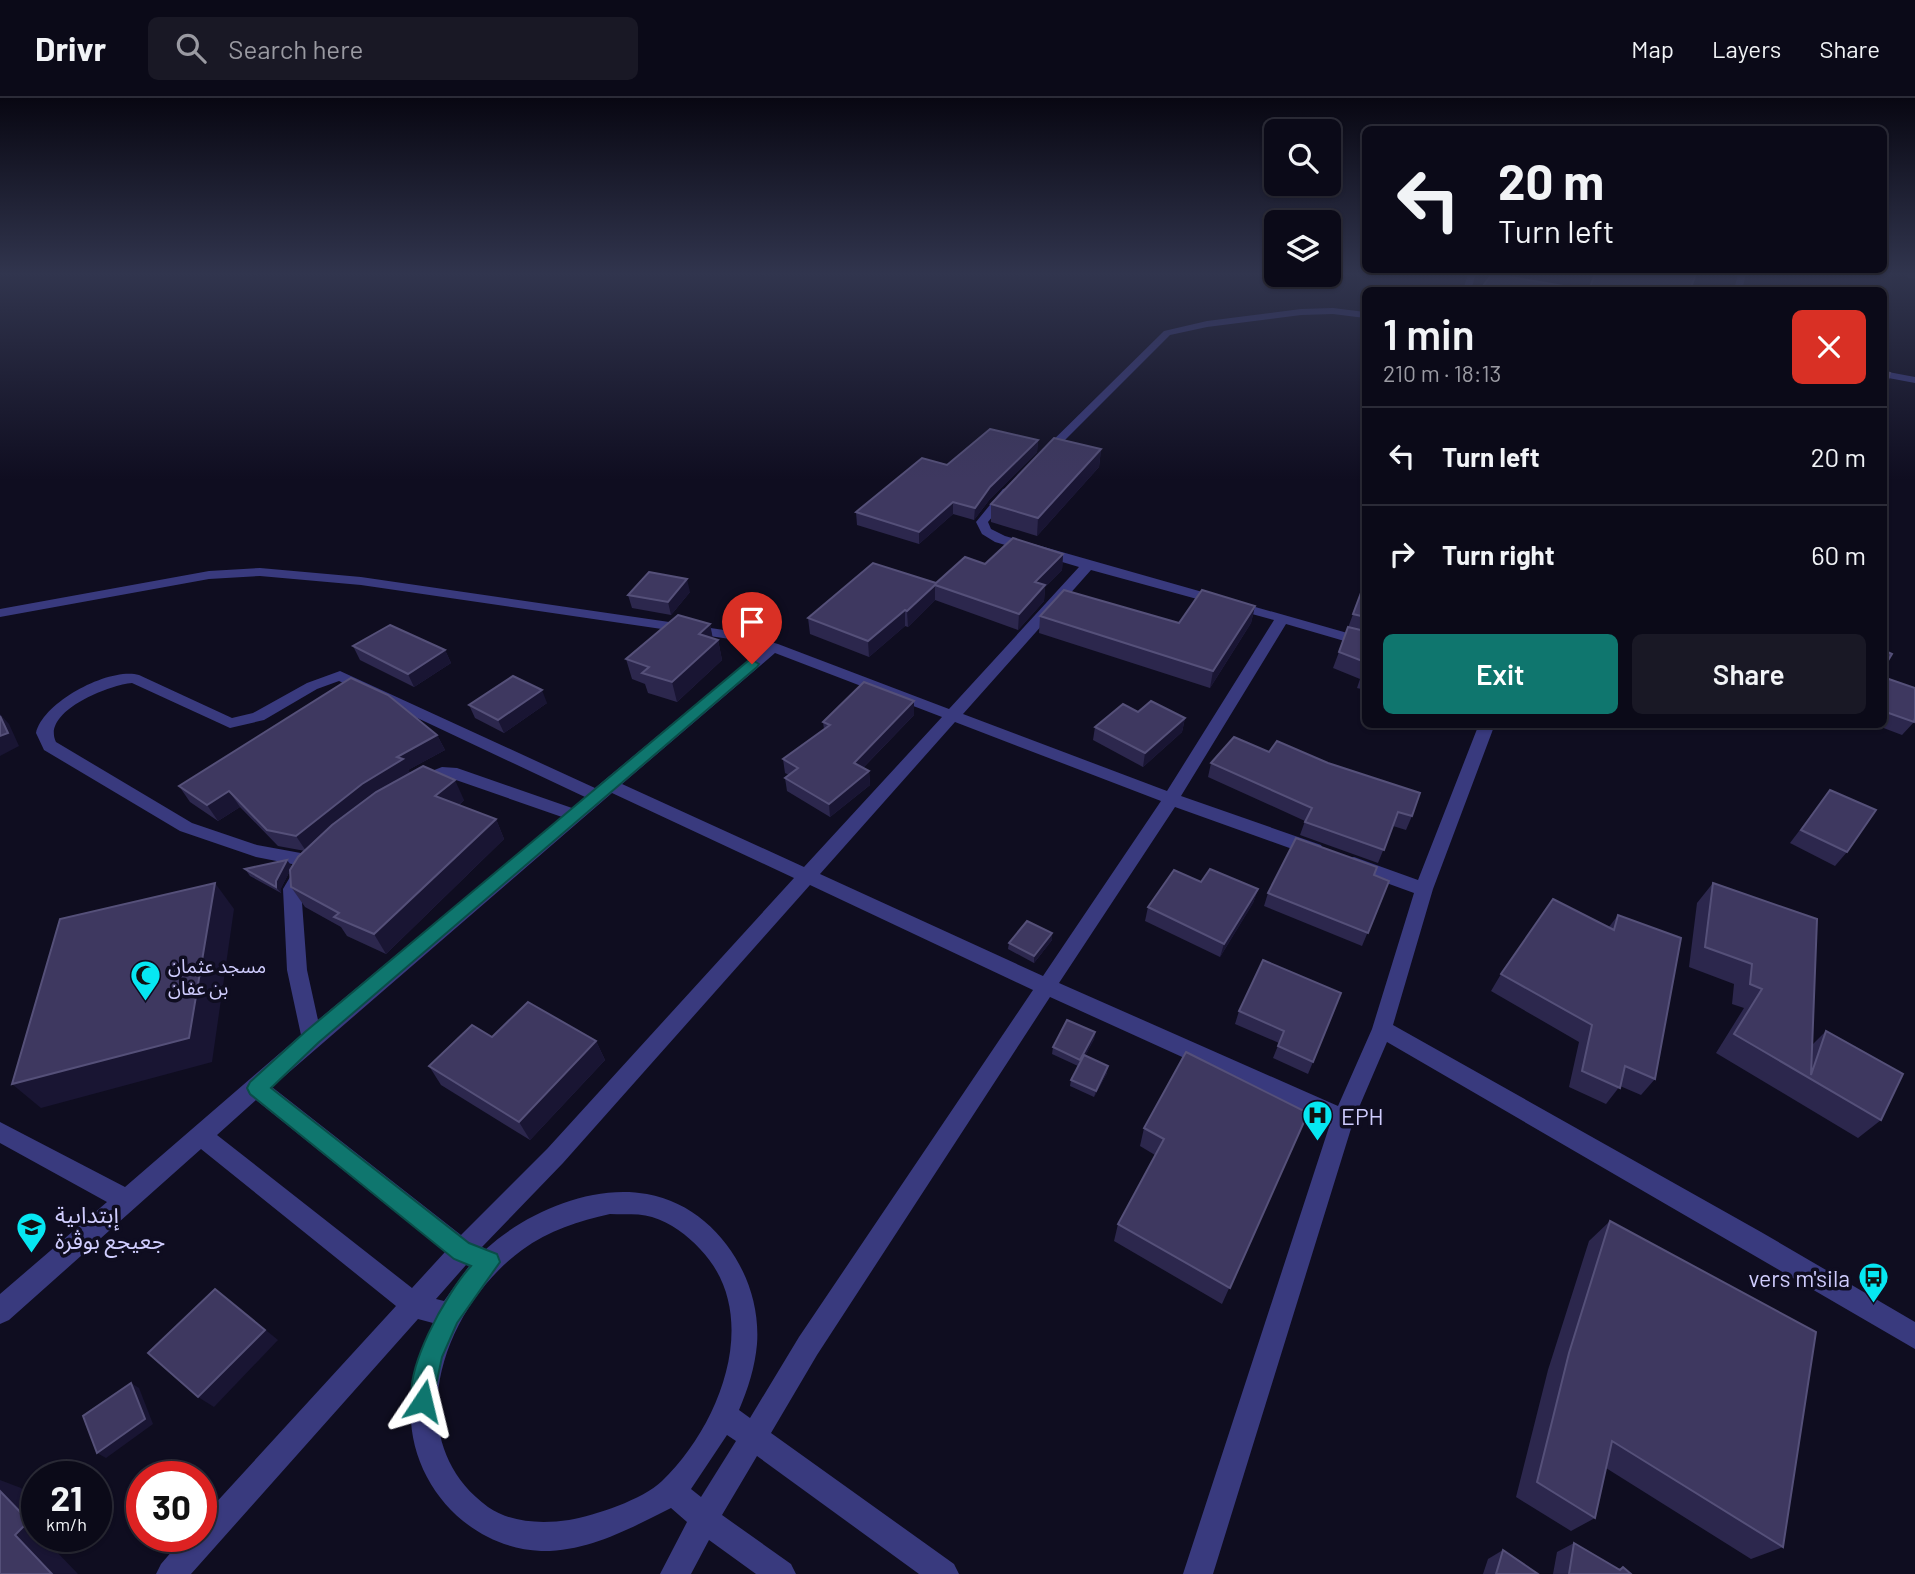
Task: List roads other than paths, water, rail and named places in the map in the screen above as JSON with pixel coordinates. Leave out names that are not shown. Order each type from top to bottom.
[{"type":"street","points":[[1032,467],[1157,343]]},
{"type":"street","points":[[1887,375],[1915,380]]},
{"type":"street","points":[[1014,486],[982,522],[986,531],[1000,539],[1362,642]]},
{"type":"street","points":[[171,1574],[462,1251],[555,1156],[1088,565]]},
{"type":"street","points":[[0,613],[209,575],[260,572],[361,581],[697,630],[773,647],[1171,799],[1424,889]]},
{"type":"street","points":[[675,1574],[704,1519],[816,1334],[1171,799],[1282,618]]},
{"type":"street","points":[[0,1311],[312,1038],[773,647]]},
{"type":"street","points":[[312,1038],[297,970],[292,889],[296,879],[316,856],[256,850],[186,827],[50,746],[44,732],[46,724],[64,706],[102,685],[121,678],[134,678],[236,723],[249,720],[318,684],[340,676],[808,876],[1045,986],[1343,1119]]},
{"type":"street","points":[[1198,1574],[1343,1119],[1382,1029],[1424,889],[1484,728]]},
{"type":"street","points":[[407,789],[442,773],[457,774],[575,815]]},
{"type":"street","points":[[1382,1029],[1915,1336]]},
{"type":"street","points":[[257,1088],[462,1251],[489,1262]]},
{"type":"street","points":[[0,1132],[128,1201]]},
{"type":"street","points":[[202,1136],[414,1305],[449,1315]]},
{"type":"street","points":[[610,1203],[651,1206],[687,1220],[716,1245],[736,1279],[744,1321],[741,1368],[724,1416],[673,1491],[594,1529],[548,1537],[505,1531],[469,1511],[442,1481],[427,1443],[423,1401],[431,1357],[449,1315],[467,1287],[489,1262],[527,1232],[579,1210],[610,1203]]},
{"type":"street","points":[[724,1416],[753,1440],[944,1574]]},
{"type":"street","points":[[673,1491],[704,1519],[781,1574]]},
{"type":"place","name":"مسجد عثمان بن عفان","points":[[145,1003]]},
{"type":"place","name":"EPH","points":[[1318,1143]]},
{"type":"place","name":"إبتداىية جعيجع بوڨرة","points":[[32,1254]]},
{"type":"place","name":"vers m'sila","points":[[1873,1305]]}]
